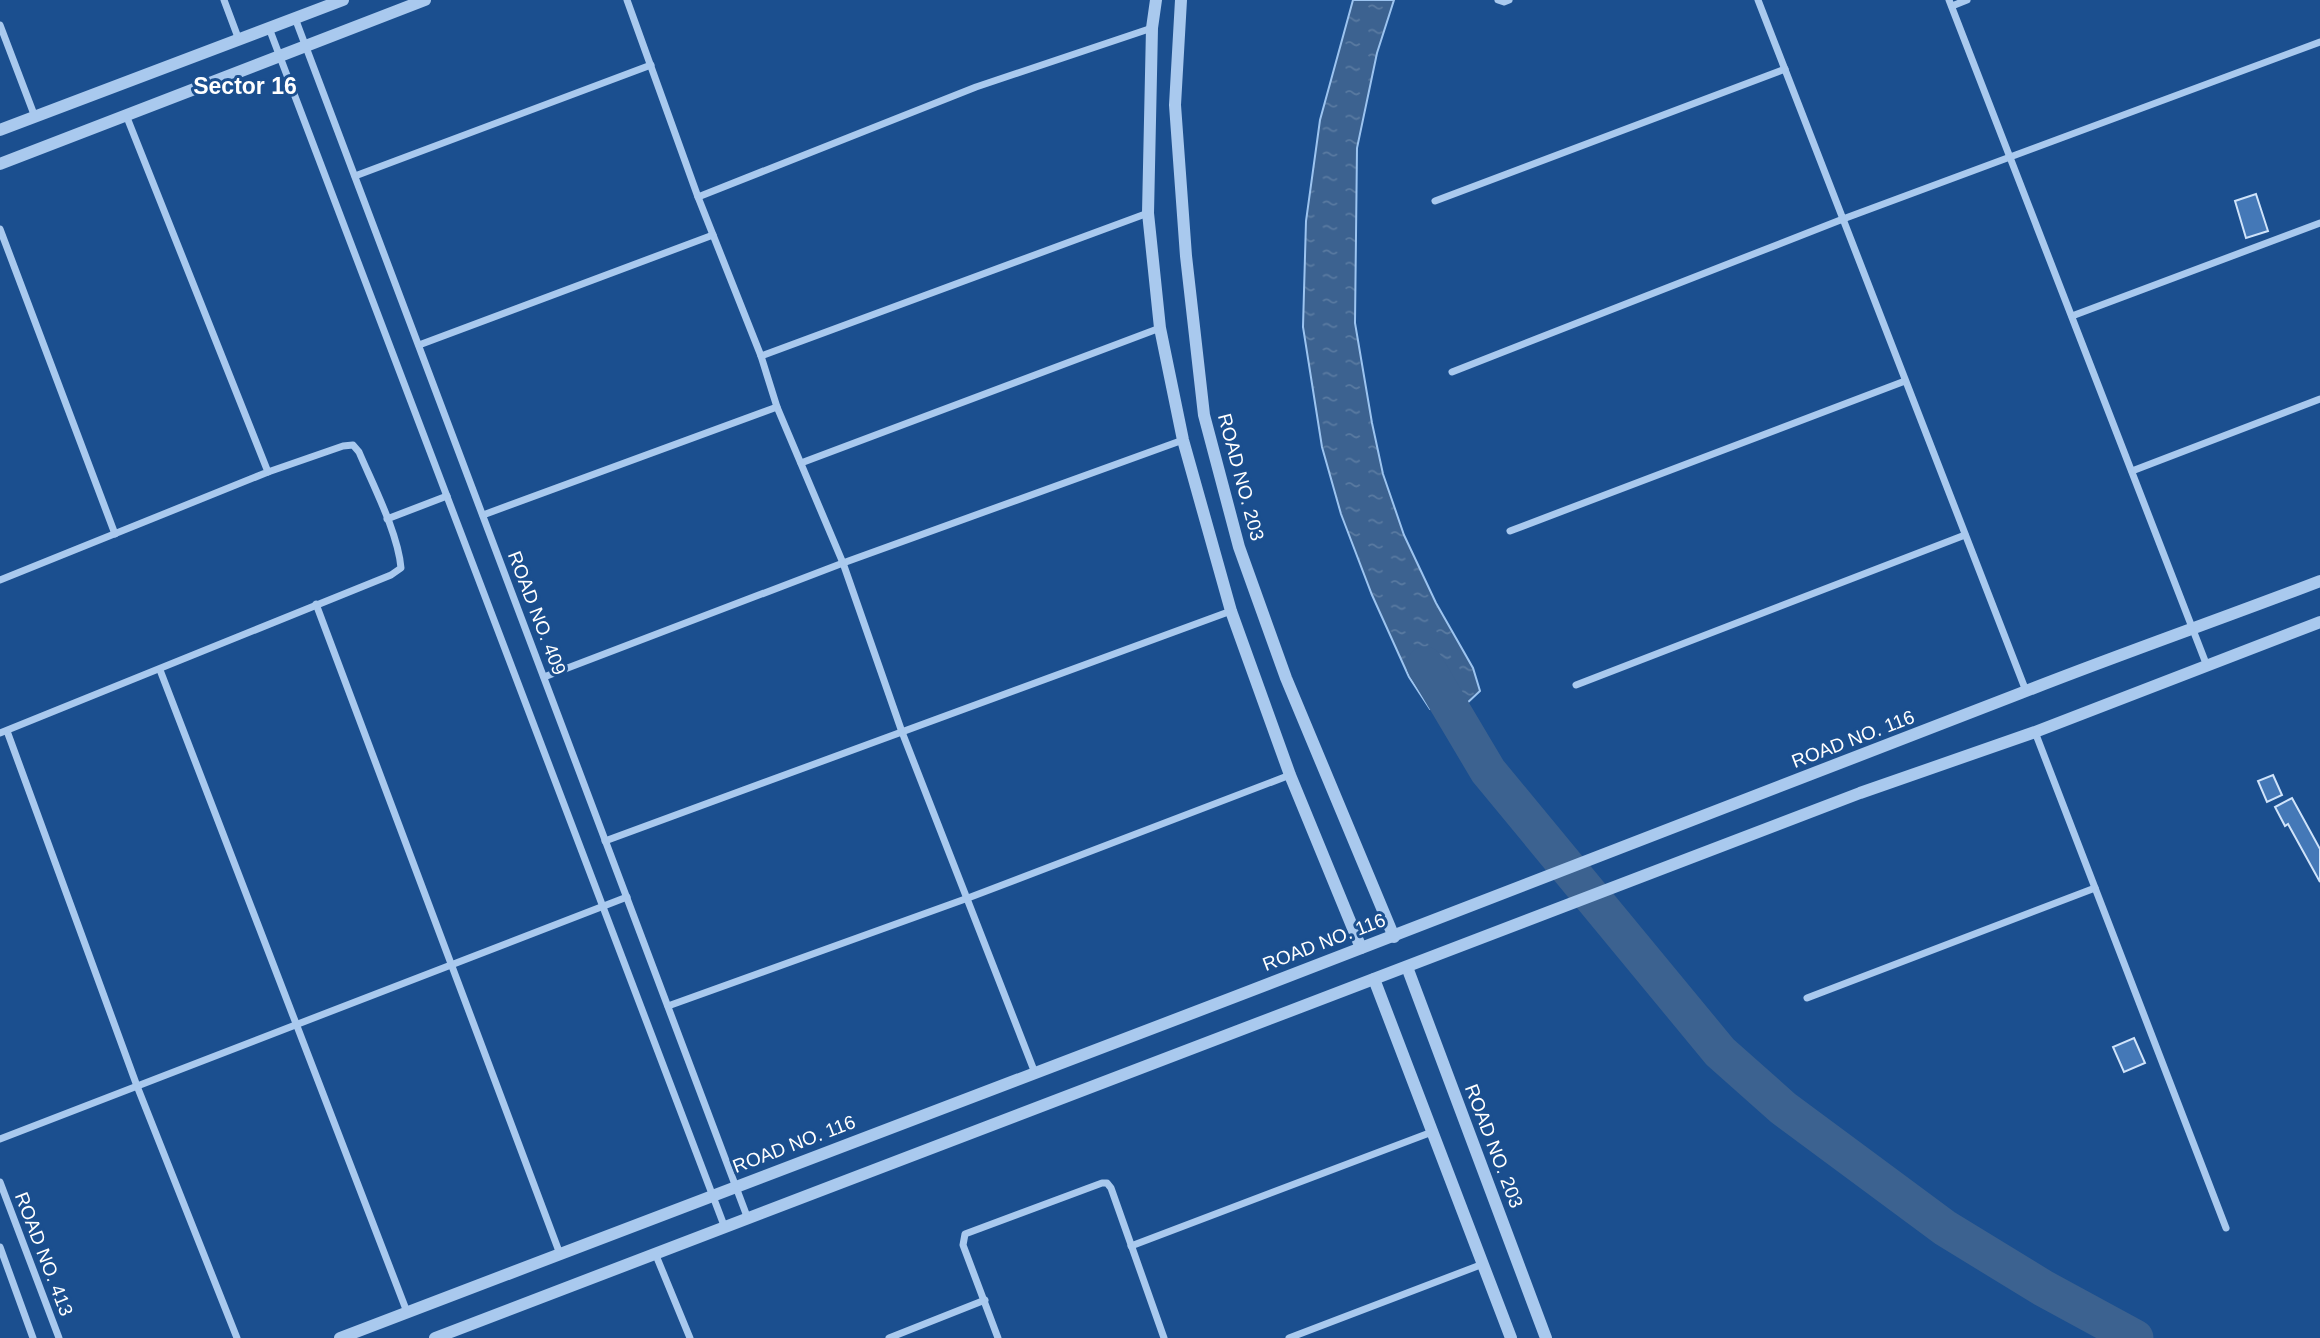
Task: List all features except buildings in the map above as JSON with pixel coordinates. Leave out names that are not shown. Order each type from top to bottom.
[{"type":"street","points":[[224,0],[239,40]]},
{"type":"street","points":[[0,131],[343,0]]},
{"type":"street","points":[[0,164],[425,0]]},
{"type":"street","points":[[627,0],[698,197],[761,356],[777,407],[844,563],[902,732],[1035,1073]]},
{"type":"street","points":[[1156,0],[1152,28],[1148,213],[1160,328],[1183,440],[1231,611],[1290,775],[1361,948]]},
{"type":"street","name":"ROAD NO. 203","points":[[1181,0],[1175,105],[1186,256],[1204,415],[1239,547],[1286,678],[1394,937]]},
{"type":"street","points":[[1498,0],[1509,0]]},
{"type":"street","points":[[1758,0],[2026,691]]},
{"type":"street","points":[[1967,0],[1950,3],[2207,666]]},
{"type":"street","name":"ROAD NO. 409","points":[[295,18],[748,1219]]},
{"type":"street","points":[[0,25],[36,117]]},
{"type":"street","points":[[269,28],[725,1228]]},
{"type":"street","points":[[698,197],[976,87],[1152,28]]},
{"type":"street","points":[[1452,372],[1843,219],[2320,42]]},
{"type":"street","points":[[355,176],[651,65]]},
{"type":"street","points":[[1435,201],[1784,69]]},
{"type":"street","points":[[126,116],[268,472]]},
{"type":"street","points":[[761,356],[1148,213]]},
{"type":"street","points":[[2072,316],[2320,223]]},
{"type":"street","points":[[0,229],[115,534]]},
{"type":"street","points":[[419,345],[713,235]]},
{"type":"street","points":[[801,463],[1160,328]]},
{"type":"street","points":[[1510,531],[1905,381]]},
{"type":"street","points":[[2132,471],[2320,399]]},
{"type":"street","points":[[483,515],[777,407]]},
{"type":"street","points":[[544,677],[844,563],[1183,440]]},
{"type":"street","points":[[0,580],[268,472],[353,445],[359,452],[387,519],[400,558],[401,568],[391,575],[4,732],[137,1086],[237,1338]]},
{"type":"street","points":[[387,519],[447,496]]},
{"type":"street","points":[[1576,685],[1965,535]]},
{"type":"street","name":"ROAD NO. 116","points":[[341,1338],[1394,937],[2026,691],[2320,580]]},
{"type":"street","points":[[316,604],[560,1254]]},
{"type":"street","points":[[605,841],[1231,611]]},
{"type":"street","points":[[435,1338],[1860,793],[2035,732],[2320,622]]},
{"type":"street","points":[[160,670],[407,1312]]},
{"type":"street","points":[[2035,732],[2226,1228]]},
{"type":"street","points":[[668,1006],[968,898],[1290,775]]},
{"type":"street","points":[[1807,998],[2095,888]]},
{"type":"street","points":[[0,1139],[627,897]]},
{"type":"street","name":"ROAD NO. 203","points":[[1406,967],[1546,1338]]},
{"type":"street","points":[[1374,979],[1511,1338]]},
{"type":"street","points":[[1131,1246],[1432,1132]]},
{"type":"street","name":"ROAD NO. 413","points":[[0,1182],[59,1338]]},
{"type":"street","points":[[998,1338],[963,1245],[965,1234],[1095,1185],[1107,1184],[1111,1188],[1164,1338]]},
{"type":"street","name":"ROAD NO. 413","points":[[0,1247],[33,1338]]},
{"type":"street","points":[[655,1254],[690,1338]]},
{"type":"street","points":[[1289,1338],[1483,1264]]},
{"type":"street","points":[[889,1338],[985,1300]]},
{"type":"water","points":[[1353,0],[1394,0],[1377,53],[1357,148],[1355,323],[1383,474],[1404,535],[1436,603],[1473,668],[1480,691],[1465,705],[1430,709],[1409,677],[1372,595],[1341,514],[1322,447],[1303,327],[1306,221],[1320,120]]},
{"type":"waterway","points":[[1425,665],[1488,771],[1720,1052],[1783,1108],[1945,1228],[2043,1288],[2135,1338]]},
{"type":"district","name":"Sector 16","points":[[245,86]]}]
